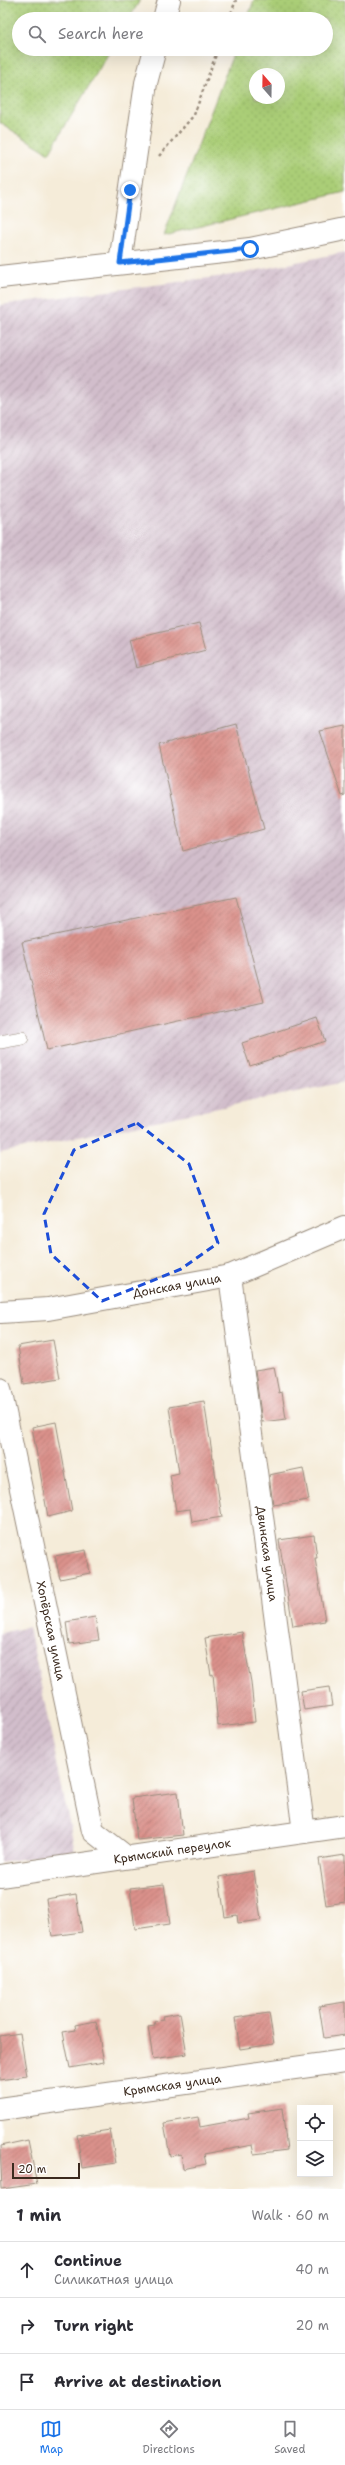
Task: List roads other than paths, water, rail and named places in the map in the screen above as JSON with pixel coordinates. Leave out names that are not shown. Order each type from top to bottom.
[{"type":"street","points":[[166,12],[169,0]]},
{"type":"street","points":[[120,263],[146,83],[153,56]]},
{"type":"street","points":[[0,276],[250,249],[345,229]]},
{"type":"street","name":"Донская улица","points":[[0,1312],[48,1309],[230,1276],[345,1227]]},
{"type":"street","name":"Двинская улица","points":[[230,1276],[304,1832]]},
{"type":"street","name":"Хопёрская улица","points":[[0,1389],[93,1831],[126,1858]]},
{"type":"street","name":"Крымский переулок","points":[[0,1876],[345,1826]]},
{"type":"street","name":"Крымская улица","points":[[0,2109],[345,2061]]},
{"type":"lane","points":[[0,1042],[22,1038]]}]
